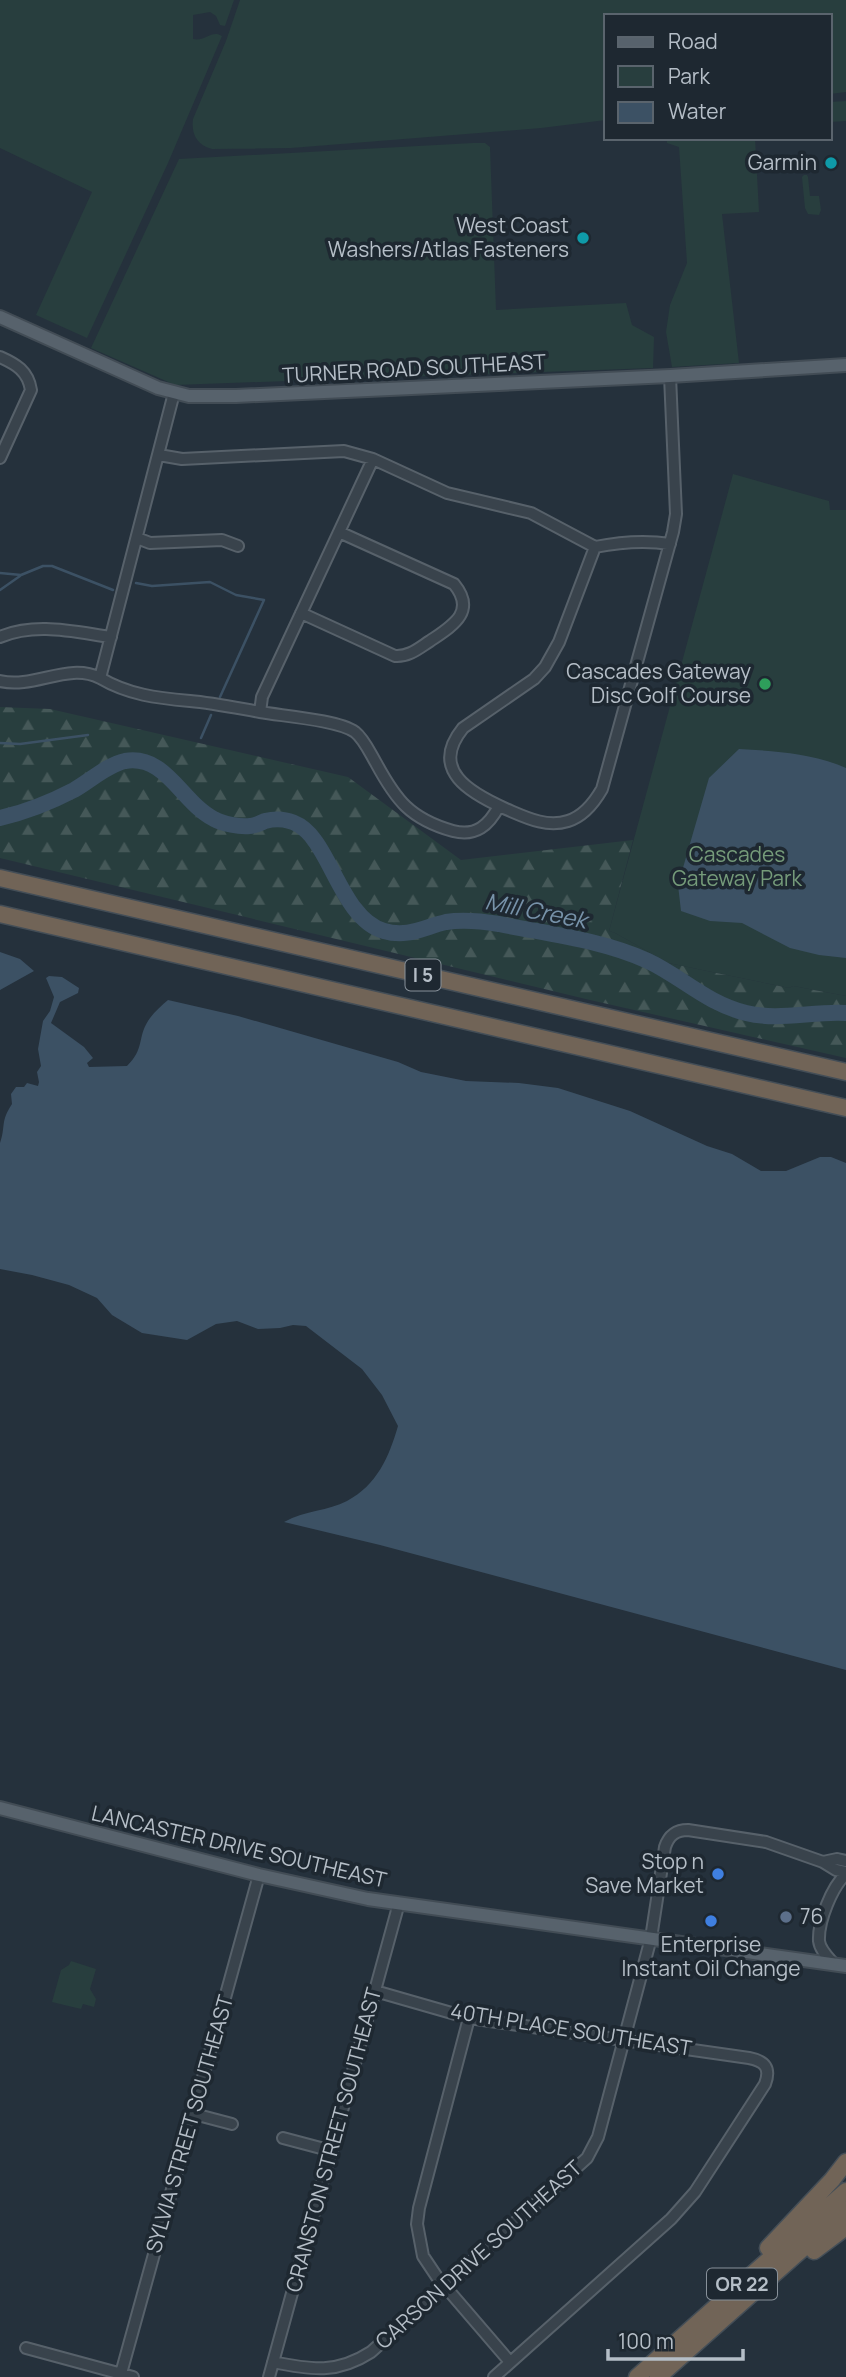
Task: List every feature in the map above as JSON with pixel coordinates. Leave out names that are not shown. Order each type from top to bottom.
[{"type":"highway","name":"I 5","points":[[0,878],[846,1072]]},
{"type":"highway","name":"I 5","points":[[0,914],[846,1108]]},
{"type":"highway","points":[[697,2324],[846,2162]]},
{"type":"highway","name":"OR 22","points":[[637,2377],[846,2191]]},
{"type":"highway","name":"OR 22","points":[[658,2377],[846,2210]]},
{"type":"highway","points":[[762,2285],[846,2227]]},
{"type":"main road","name":"TURNER ROAD SOUTHEAST","points":[[0,317],[134,379],[189,396],[670,376],[846,365]]},
{"type":"main road","name":"LANCASTER DRIVE SOUTHEAST","points":[[0,1808],[259,1875],[353,1896],[840,1965]]},
{"type":"street","points":[[0,357],[23,370],[30,380],[31,390],[0,458]]},
{"type":"street","points":[[595,548],[559,642],[545,667],[534,679],[463,728],[451,748],[453,770],[469,790],[538,822],[557,823],[579,816],[595,801],[606,777],[676,514],[670,376]]},
{"type":"street","points":[[100,678],[174,393]]},
{"type":"street","points":[[159,455],[182,459],[344,451],[373,459],[447,493],[531,513],[595,548],[628,542],[670,544]]},
{"type":"street","points":[[260,712],[262,697],[373,459]]},
{"type":"street","points":[[301,613],[395,656],[412,652],[454,625],[460,617],[463,605],[454,584],[339,532]]},
{"type":"street","points":[[137,538],[150,543],[222,540],[238,546]]},
{"type":"street","points":[[0,637],[29,629],[45,628],[111,637]]},
{"type":"street","points":[[0,681],[36,682],[82,671],[126,691],[160,699],[191,701],[327,724],[354,731],[369,750],[396,798],[407,810],[420,818],[443,828],[470,833],[480,830],[493,818],[499,806]]},
{"type":"street","name":"CARSON DRIVE SOUTHEAST","points":[[273,2362],[317,2369],[337,2368],[351,2364],[371,2352],[587,2158],[598,2137],[651,1938],[665,1847],[669,1838],[677,1831],[688,1830],[766,1842],[823,1862]]},
{"type":"street","points":[[823,1862],[846,1860]]},
{"type":"street","points":[[823,1862],[846,1873],[838,1881],[828,1901],[819,1936],[821,1948],[840,1965]]},
{"type":"street","name":"SYLVIA STREET SOUTHEAST","points":[[120,2375],[259,1875]]},
{"type":"street","name":"CRANSTON STREET SOUTHEAST","points":[[269,2377],[399,1903]]},
{"type":"street","name":"40TH PLACE SOUTHEAST","points":[[375,1991],[469,2018],[749,2058],[763,2062],[766,2066],[768,2072],[765,2084],[688,2201],[510,2362]]},
{"type":"street","points":[[469,2018],[417,2224],[423,2256],[445,2288],[510,2362],[494,2377]]},
{"type":"street","points":[[194,2114],[232,2124]]},
{"type":"street","points":[[283,2137],[332,2151]]},
{"type":"street","points":[[26,2348],[133,2377]]},
{"type":"green space","points":[[0,0],[234,0],[225,26],[220,25],[216,16],[210,12],[193,15],[193,39],[215,34],[222,36],[168,163],[87,338],[36,315],[92,192],[0,148]]},
{"type":"green space","points":[[240,0],[846,0],[846,92],[832,94],[832,14],[604,14],[604,120],[541,128],[291,148],[212,149],[202,145],[196,138],[193,119]]},
{"type":"green space","points":[[846,101],[846,121],[832,122],[832,102]]},
{"type":"green space","points":[[667,140],[755,140],[759,212],[722,214],[739,363],[672,367],[666,332],[670,305],[687,263],[679,147],[667,143]]},
{"type":"green space","points":[[485,143],[490,147],[496,310],[626,303],[632,325],[654,337],[653,368],[175,385],[91,348],[179,159]]},
{"type":"green space","points":[[804,175],[808,177],[810,196],[819,196],[819,215],[808,214],[805,208]]},
{"type":"green space","name":"Cascades Gateway Park","points":[[733,474],[829,501],[830,510],[846,510],[846,996],[793,986],[789,988],[668,963],[609,931]]},
{"type":"green space","points":[[0,707],[50,709],[348,777],[461,860],[633,840],[609,931],[668,963],[789,988],[793,986],[846,996],[846,1058],[590,1000],[0,858]]},
{"type":"green space","points":[[71,1961],[96,1969],[90,1989],[96,1999],[94,2007],[83,2004],[81,2009],[52,2002],[61,1970]]},
{"type":"water","points":[[739,749],[807,756],[846,768],[846,958],[790,948],[742,923],[710,921],[681,911],[678,885],[709,778]]},
{"type":"water","points":[[0,952],[20,959],[34,971],[0,990]]},
{"type":"water","points":[[62,977],[79,988],[78,993],[60,1002],[51,1023],[84,1047],[93,1058],[87,1063],[89,1067],[127,1066],[139,1049],[148,1021],[168,1000],[238,1016],[398,1062],[421,1072],[466,1081],[558,1088],[630,1111],[707,1146],[732,1154],[761,1171],[786,1171],[820,1157],[831,1157],[846,1163],[846,1670],[380,1545],[284,1522],[347,1501],[366,1487],[386,1459],[398,1426],[382,1395],[362,1369],[306,1326],[258,1329],[237,1321],[216,1324],[187,1340],[142,1333],[112,1315],[97,1298],[69,1285],[0,1269],[0,1143],[12,1104],[11,1094],[16,1087],[24,1087],[27,1083],[38,1086],[37,1072],[41,1066],[38,1049],[43,1021],[50,1011],[54,997],[46,978]]},
{"type":"waterway","points":[[0,573],[21,575],[43,566],[52,566],[113,590]]},
{"type":"waterway","points":[[0,590],[20,576]]},
{"type":"waterway","points":[[136,583],[152,586],[210,582],[236,595],[264,600],[220,697]]},
{"type":"waterway","points":[[201,738],[211,715]]},
{"type":"waterway","points":[[0,743],[20,744],[88,735]]},
{"type":"waterway","name":"Mill Creek","points":[[0,818],[56,799],[118,763],[139,761],[162,772],[202,811],[218,821],[231,825],[254,826],[280,819],[299,825],[315,841],[361,917],[384,931],[408,933],[459,921],[499,924],[575,938],[630,954],[660,967],[719,1003],[746,1013],[770,1016],[846,1013]]},
{"type":"place","name":"Garmin","points":[[831,163]]},
{"type":"place","name":"West Coast Washers/Atlas Fasteners","points":[[583,238]]},
{"type":"place","name":"Cascades Gateway Disc Golf Course","points":[[765,684]]},
{"type":"place","name":"Stop n Save Market","points":[[718,1874]]},
{"type":"place","name":"76","points":[[786,1917]]},
{"type":"place","name":"Enterprise Instant Oil Change","points":[[711,1921]]}]
